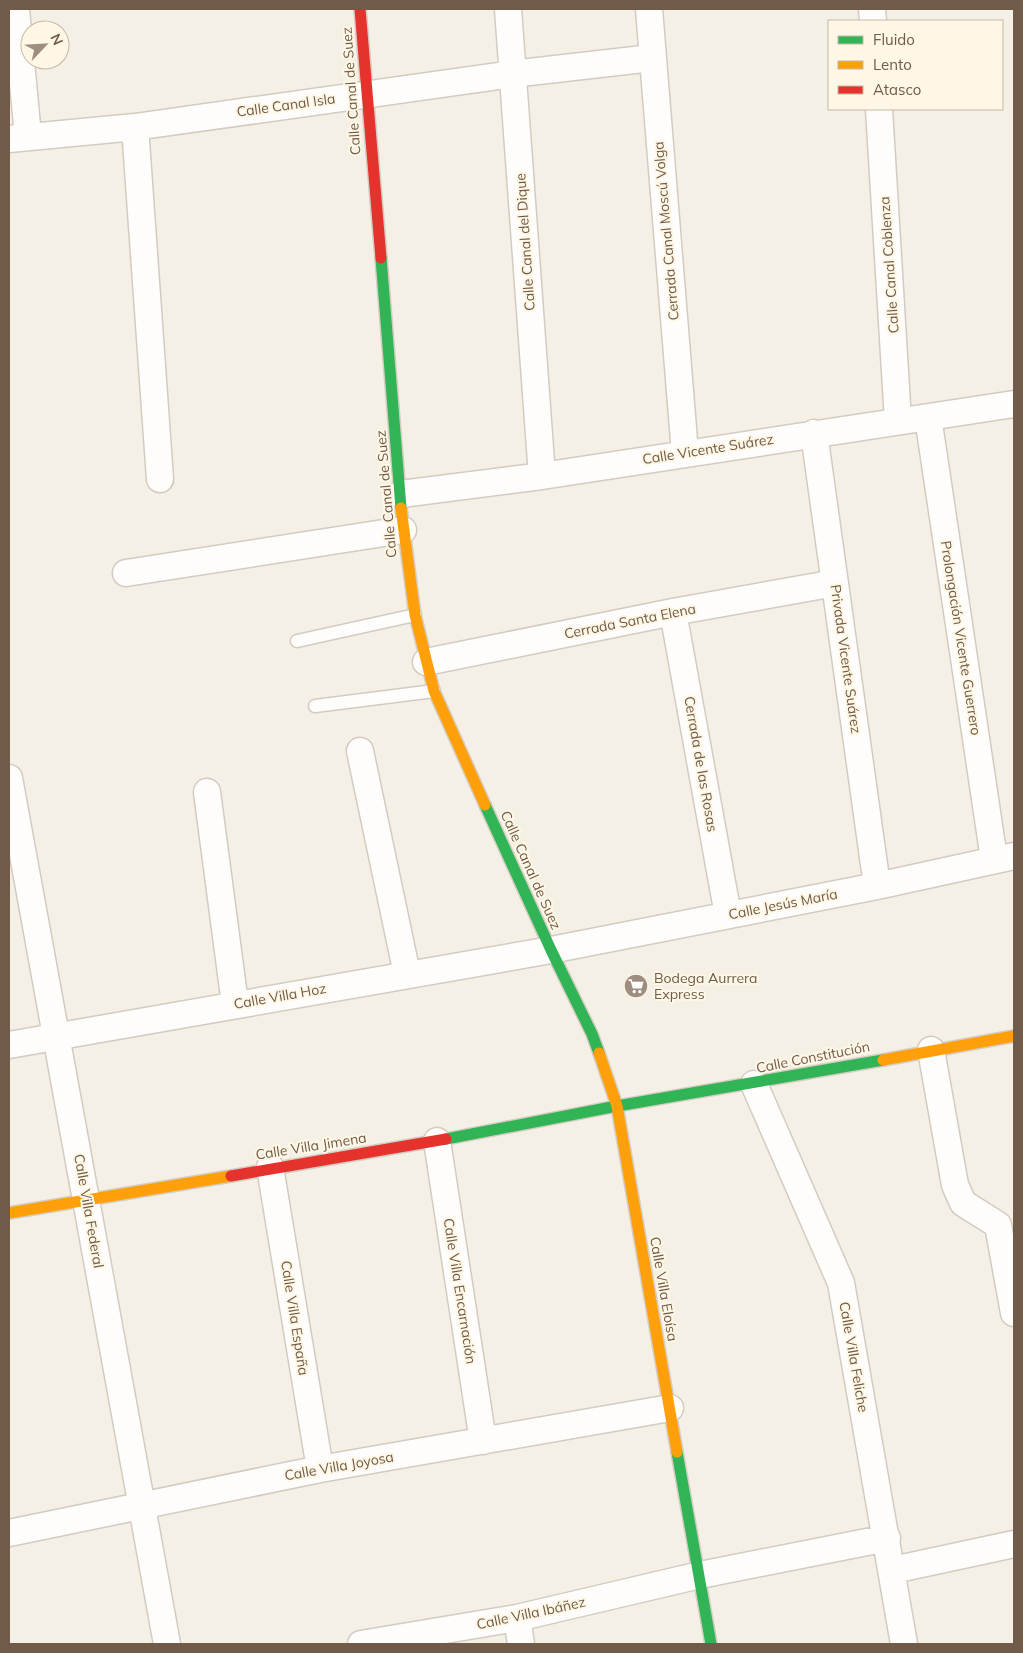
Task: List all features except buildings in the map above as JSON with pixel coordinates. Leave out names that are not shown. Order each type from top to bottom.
[{"type":"street","points":[[16,9],[18,137]]},
{"type":"street","name":"Calle Canal de Suez","points":[[360,9],[403,530],[415,615],[434,691],[551,950]]},
{"type":"street","name":"Calle Canal del Dique","points":[[508,9],[542,476]]},
{"type":"street","name":"Cerrada Canal Moscú Volga","points":[[649,9],[685,453]]},
{"type":"street","name":"Calle Canal Isla","points":[[18,137],[135,127],[512,74],[652,58]]},
{"type":"street","name":"Calle Canal Coblenza","points":[[879,110],[898,420]]},
{"type":"street","points":[[135,127],[160,479]]},
{"type":"street","name":"Calle Vicente Suárez","points":[[401,494],[542,476],[898,420],[1014,404]]},
{"type":"street","name":"Prolongación Vicente Guerrero","points":[[928,416],[1004,858]]},
{"type":"street","name":"Privada Vicente Suárez","points":[[814,433],[877,886]]},
{"type":"street","points":[[126,573],[403,530]]},
{"type":"street","name":"Cerrada Santa Elena","points":[[426,662],[673,612],[835,582]]},
{"type":"street","name":"Cerrada de las Rosas","points":[[673,612],[728,915]]},
{"type":"street","points":[[360,751],[407,974]]},
{"type":"street","name":"Calle Villa Federal","points":[[9,778],[16,853],[58,1035],[141,1506],[168,1644]]},
{"type":"street","points":[[207,792],[235,1004]]},
{"type":"street","name":"Calle Jesús María","points":[[551,950],[877,886],[1004,858]]},
{"type":"street","name":"Calle Villa Hoz","points":[[9,1044],[551,950]]},
{"type":"street","name":"Calle Villa Eloísa","points":[[551,950],[592,1034],[617,1106],[712,1644]]},
{"type":"street","name":"Calle Constitución","points":[[617,1106],[754,1084],[1014,1036]]},
{"type":"street","points":[[930,1050],[955,1185],[963,1203],[998,1225],[1014,1313]]},
{"type":"street","name":"Calle Villa Feliche","points":[[754,1084],[841,1282],[893,1570],[904,1644]]},
{"type":"street","name":"Calle Villa Jimena","points":[[9,1213],[88,1201],[270,1167],[437,1141],[617,1106]]},
{"type":"street","name":"Calle Villa Encarnación","points":[[437,1141],[483,1441]]},
{"type":"street","name":"Calle Villa España","points":[[270,1167],[320,1469]]},
{"type":"street","name":"Calle Villa Joyosa","points":[[9,1533],[320,1469],[670,1408]]},
{"type":"street","name":"Calle Villa Ibáñez","points":[[361,1644],[517,1618],[700,1575],[887,1538]]},
{"type":"street","points":[[893,1570],[1014,1544]]},
{"type":"street","points":[[517,1618],[521,1644]]},
{"type":"lane","points":[[297,640],[415,615]]},
{"type":"lane","points":[[316,706],[434,691]]},
{"type":"traffic: fast","points":[[381,258],[401,508]]},
{"type":"traffic: fast","points":[[485,805],[551,950],[592,1034],[599,1053]]},
{"type":"traffic: fast","points":[[446,1139],[617,1106],[883,1060]]},
{"type":"traffic: fast","points":[[677,1452],[711,1644]]},
{"type":"traffic: slow","points":[[401,508],[415,615],[434,691],[485,805]]},
{"type":"traffic: slow","points":[[883,1060],[1014,1036]]},
{"type":"traffic: slow","points":[[599,1053],[617,1106],[677,1452]]},
{"type":"traffic: slow","points":[[9,1213],[231,1176]]},
{"type":"traffic: jam","points":[[360,9],[381,258]]},
{"type":"traffic: jam","points":[[231,1176],[446,1139]]},
{"type":"place","name":"Bodega Aurrera Express","points":[[636,986]]}]
